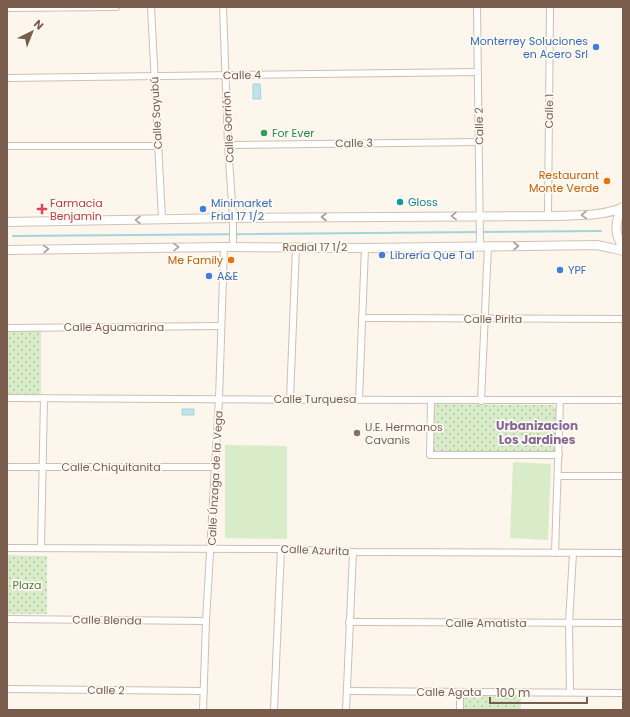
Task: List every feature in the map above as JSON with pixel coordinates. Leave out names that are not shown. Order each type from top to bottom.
[{"type":"main road","points":[[7,222],[162,219],[233,220],[480,218],[599,214],[610,213],[623,207]]},
{"type":"main road","points":[[623,207],[616,222],[617,235],[623,247]]},
{"type":"main road","name":"Radial 17 1/2","points":[[7,250],[230,245],[365,248],[483,243],[596,245],[623,252]]},
{"type":"street","points":[[7,8],[116,7]]},
{"type":"street","name":"Calle Sayubú","points":[[151,7],[162,219]]},
{"type":"street","name":"Calle Gorrión","points":[[223,7],[228,145],[233,220],[230,245]]},
{"type":"street","name":"Calle 2","points":[[477,7],[480,218],[483,243],[485,319],[481,401]]},
{"type":"street","name":"Calle 1","points":[[548,216],[550,7]]},
{"type":"street","name":"Calle 4","points":[[7,78],[478,72]]},
{"type":"street","name":"Calle 3","points":[[228,145],[479,142]]},
{"type":"street","points":[[7,146],[158,146]]},
{"type":"street","name":"Calle Únzaga de la Vega","points":[[203,710],[206,621],[219,399],[221,326],[230,245]]},
{"type":"street","points":[[290,400],[296,247]]},
{"type":"street","points":[[359,399],[365,248]]},
{"type":"street","name":"Calle Pirita","points":[[362,318],[623,319]]},
{"type":"street","name":"Calle Aguamarina","points":[[7,328],[221,326]]},
{"type":"street","name":"Calle Turquesa","points":[[7,398],[359,399],[432,401],[623,400]]},
{"type":"street","points":[[41,548],[44,398]]},
{"type":"street","points":[[555,553],[560,400]]},
{"type":"street","points":[[432,401],[430,455],[559,455]]},
{"type":"street","name":"Calle Chiquitanita","points":[[7,467],[215,467]]},
{"type":"street","points":[[558,476],[623,476]]},
{"type":"street","name":"Calle Azurita","points":[[7,548],[211,550],[281,549],[353,552],[623,553]]},
{"type":"street","points":[[274,710],[281,549]]},
{"type":"street","points":[[346,710],[353,552]]},
{"type":"street","points":[[570,692],[569,623],[573,553]]},
{"type":"street","name":"Calle Blenda","points":[[7,619],[206,621]]},
{"type":"street","name":"Calle Amatista","points":[[349,622],[623,623]]},
{"type":"street","name":"Calle 2","points":[[7,689],[204,691]]},
{"type":"street","name":"Calle Agata","points":[[347,691],[623,693]]},
{"type":"street","points":[[460,692],[460,710]]},
{"type":"green space","points":[[7,331],[41,331],[41,395],[7,394]]},
{"type":"green space","points":[[434,404],[553,405],[556,409],[556,451],[435,454],[432,452]]},
{"type":"green space","points":[[225,445],[287,446],[287,539],[225,538]]},
{"type":"green space","points":[[513,462],[551,464],[548,540],[510,538]]},
{"type":"green space","name":"Plaza","points":[[7,555],[47,556],[47,614],[7,614]]},
{"type":"green space","points":[[466,695],[521,695],[521,710],[463,710],[463,697]]},
{"type":"water","points":[[253,84],[260,84],[261,99],[253,99]]},
{"type":"water","points":[[182,409],[194,409],[194,415],[182,415]]},
{"type":"waterway","points":[[13,236],[601,231]]},
{"type":"place","name":"Monterrey Soluciones en Acero Srl","points":[[596,47]]},
{"type":"place","name":"For Ever","points":[[264,133]]},
{"type":"place","name":"Restaurant Monte Verde","points":[[607,181]]},
{"type":"place","name":"Gloss","points":[[400,202]]},
{"type":"place","name":"Farmacia Benjamin","points":[[42,209]]},
{"type":"place","name":"Minimarket Frial 17 1/2","points":[[203,209]]},
{"type":"place","name":"Librería Que Tal","points":[[382,255]]},
{"type":"place","name":"Me Family","points":[[231,260]]},
{"type":"place","name":"YPF","points":[[560,270]]},
{"type":"place","name":"A&E","points":[[209,276]]},
{"type":"place","name":"U.E. Hermanos Cavanis","points":[[357,433]]},
{"type":"district","name":"Urbanizacion Los Jardines","points":[[537,433]]}]
